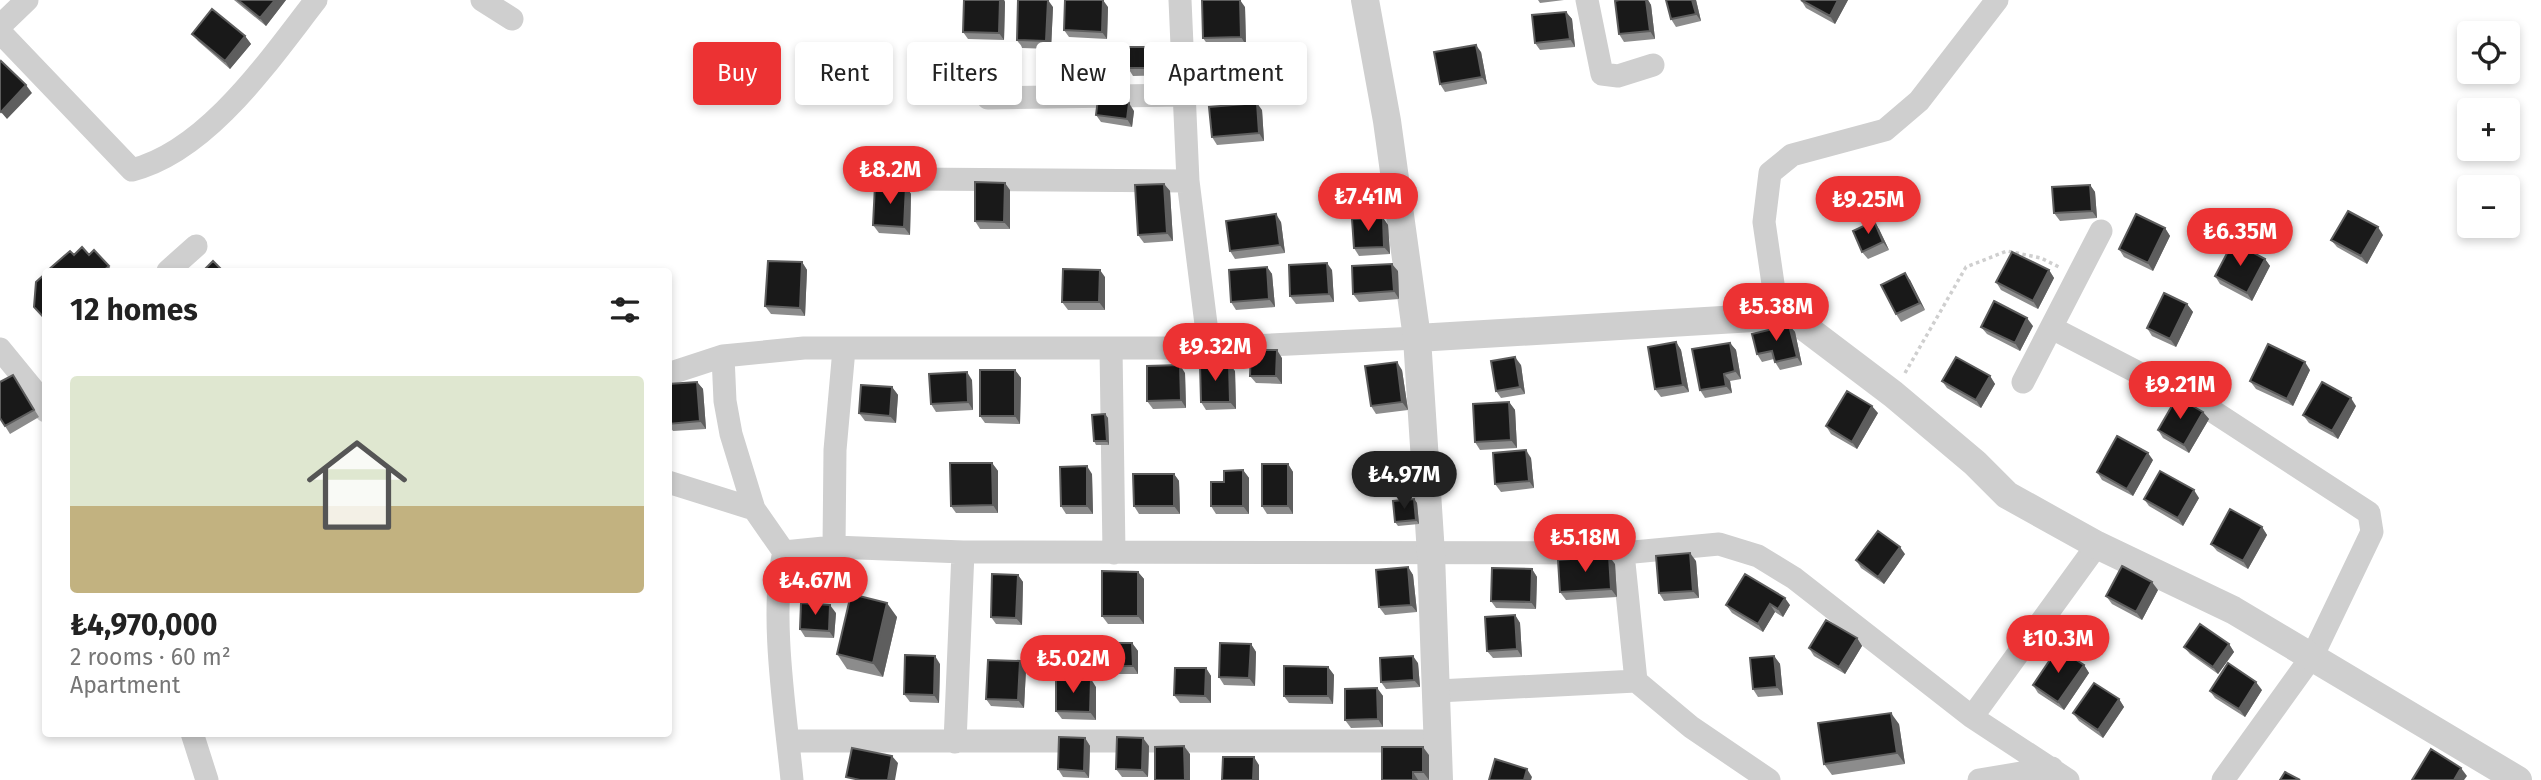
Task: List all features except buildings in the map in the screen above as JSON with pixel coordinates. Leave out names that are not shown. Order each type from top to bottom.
[{"type":"street","points":[[0,26],[27,0]]},
{"type":"street","points":[[0,32],[132,170],[152,165],[209,126],[270,59],[316,0]]},
{"type":"street","points":[[482,0],[512,19]]},
{"type":"street","points":[[1180,0],[1181,42]]},
{"type":"street","points":[[1365,0],[1387,121],[1417,338],[1431,554],[1439,780]]},
{"type":"street","points":[[1587,0],[1602,74],[1618,76],[1653,65]]},
{"type":"street","points":[[1778,318],[1764,222],[1770,173],[1792,155],[1840,139],[1885,130],[1919,101],[1997,0]]},
{"type":"street","points":[[1022,98],[1144,95]]},
{"type":"street","points":[[1184,105],[1188,181],[1209,348]]},
{"type":"street","points":[[909,179],[1188,181]]},
{"type":"street","points":[[2023,382],[2101,231]]},
{"type":"street","points":[[172,268],[196,246]]},
{"type":"street","points":[[672,373],[723,356],[804,348],[1209,348],[1790,316],[1893,394],[1975,463],[2007,495],[2097,545],[2233,610],[2313,656],[2504,776]]},
{"type":"street","points":[[2052,328],[2214,412],[2369,513],[2372,532],[2313,656],[2223,780]]},
{"type":"street","points":[[1111,348],[1114,553]]},
{"type":"street","points":[[0,349],[42,396]]},
{"type":"street","points":[[834,547],[835,450],[844,349]]},
{"type":"street","points":[[723,356],[725,401],[731,434],[754,509],[784,552],[781,565],[779,640],[792,780]]},
{"type":"street","points":[[672,483],[754,509]]},
{"type":"street","points":[[784,552],[834,547],[963,552],[1623,553],[1719,544],[1758,556],[1794,578],[1972,717],[2060,774]]},
{"type":"street","points":[[1972,717],[2097,545]]},
{"type":"street","points":[[955,742],[963,552]]},
{"type":"street","points":[[1623,553],[1636,681]]},
{"type":"street","points":[[1437,691],[1636,681],[1691,727],[1769,780]]},
{"type":"street","points":[[193,737],[207,780]]},
{"type":"street","points":[[788,741],[1439,741]]},
{"type":"street","points":[[1979,780],[2060,774]]},
{"type":"path","points":[[1893,394],[1966,267],[2007,251],[2041,258],[2078,277]]}]
